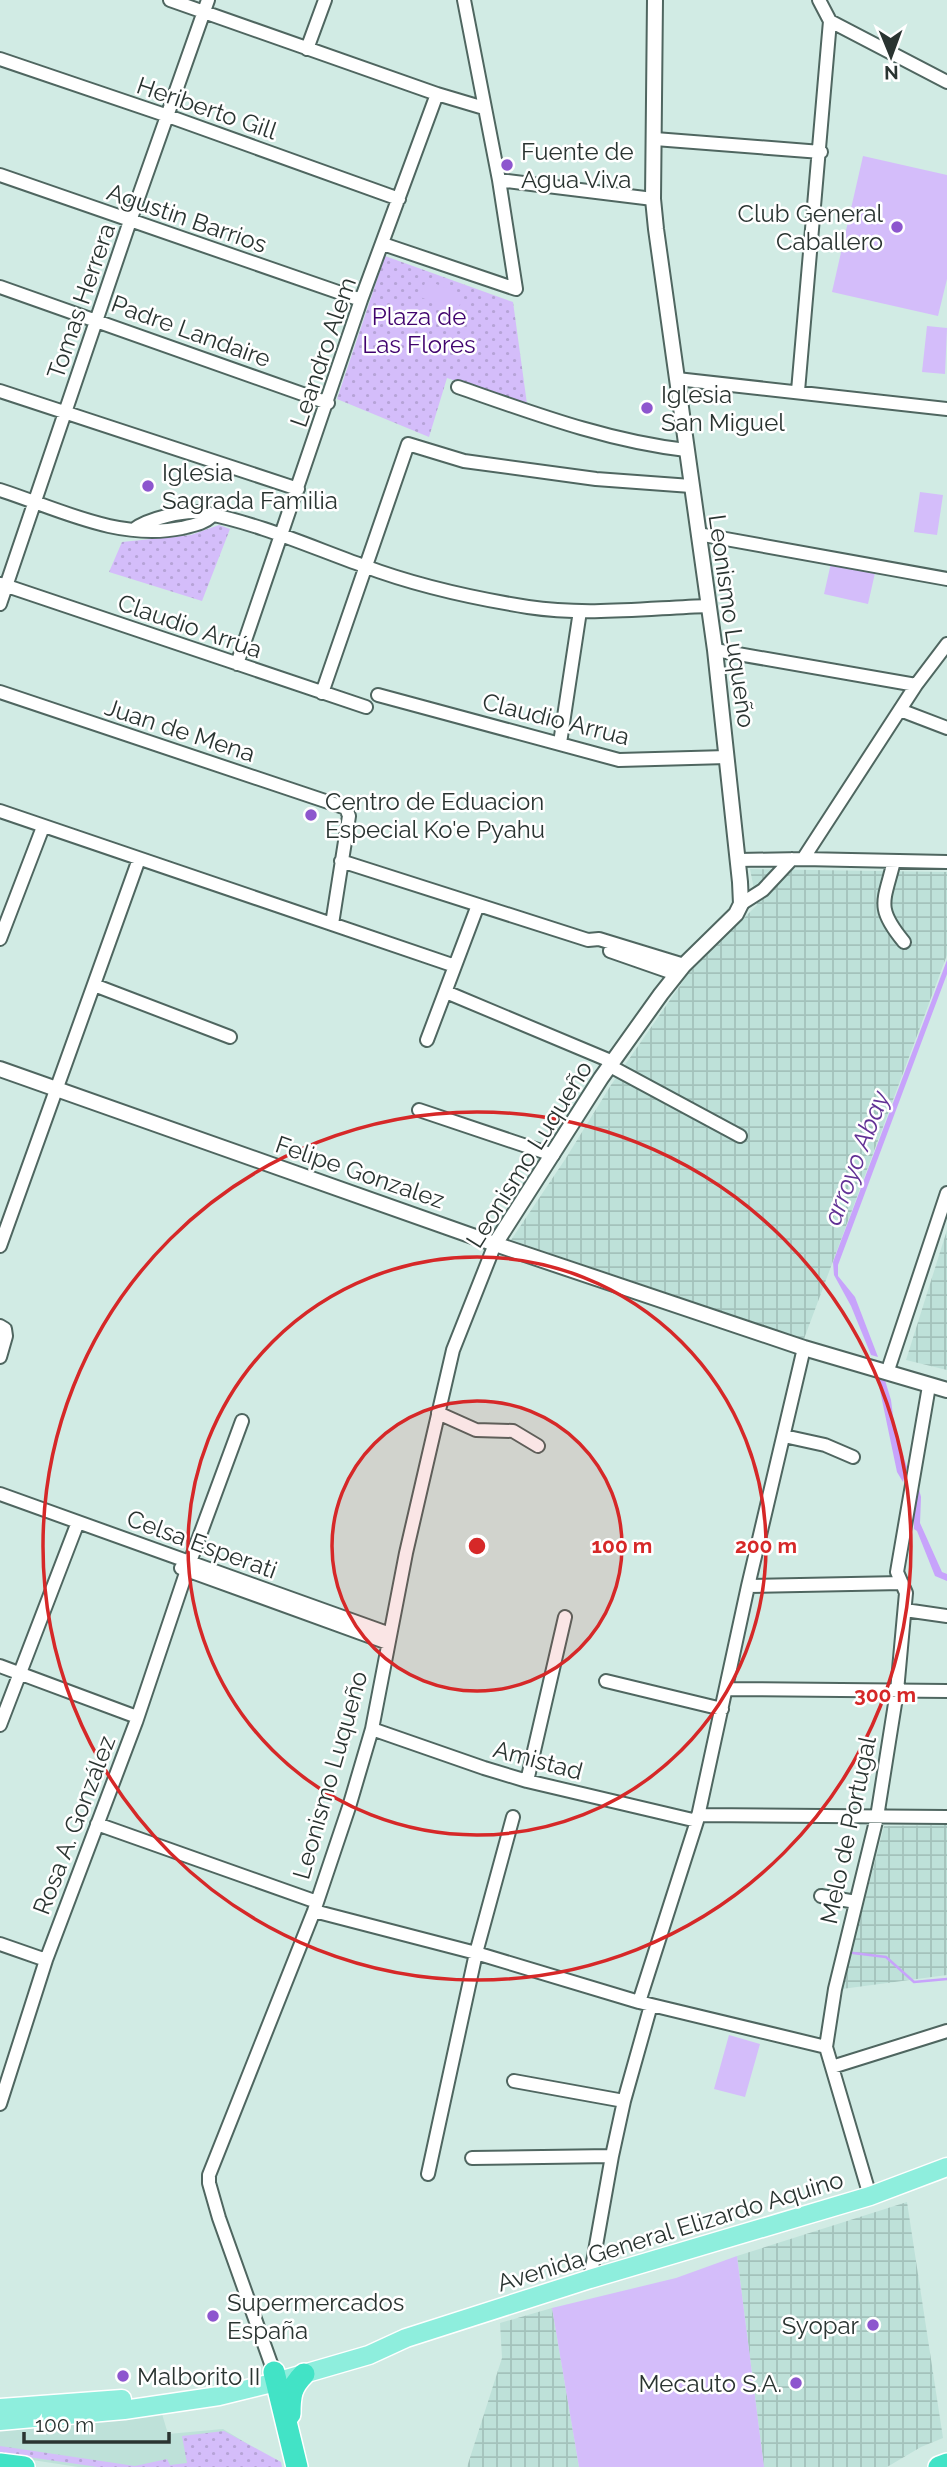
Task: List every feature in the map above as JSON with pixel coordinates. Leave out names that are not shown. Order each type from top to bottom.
[{"type":"highway","points":[[288,2430],[291,2392],[304,2374]]},
{"type":"highway","points":[[275,2377],[297,2467]]},
{"type":"highway","points":[[0,2464],[24,2467]]},
{"type":"highway","points":[[939,2467],[947,2464]]},
{"type":"main road","name":"Avenida General Elizardo Aquino","points":[[275,2377],[304,2374],[369,2355],[406,2338],[870,2196],[947,2168]]},
{"type":"main road","name":"Avenida General Elizardo Aquino","points":[[0,2421],[106,2406],[219,2396],[366,2345],[406,2338]]},
{"type":"main road","name":"Avenida General Elizardo Aquino","points":[[0,2408],[106,2406]]},
{"type":"street","points":[[170,0],[206,6],[307,49],[484,108]]},
{"type":"street","points":[[307,49],[325,0]]},
{"type":"street","points":[[383,244],[516,289],[499,180],[464,0]]},
{"type":"street","name":"Leonismo Luqueño","points":[[275,2377],[219,2218],[209,2175],[316,1907],[372,1729],[389,1639],[453,1350],[495,1244],[611,1064],[680,970],[726,925],[741,904],[715,650],[653,199],[655,0]]},
{"type":"street","points":[[798,391],[821,152],[830,21],[819,0]]},
{"type":"street","name":"Tomas Herrera","points":[[0,604],[3,584],[35,501],[206,6]]},
{"type":"street","points":[[830,21],[947,82]]},
{"type":"street","name":"Heriberto Gill","points":[[0,59],[399,199]]},
{"type":"street","name":"Leandro Alem","points":[[237,664],[361,300],[438,94]]},
{"type":"street","points":[[655,139],[821,152]]},
{"type":"street","name":"Agustin Barrios","points":[[0,175],[361,300]]},
{"type":"street","points":[[499,180],[653,199]]},
{"type":"street","name":"Padre Landaire","points":[[0,287],[328,403]]},
{"type":"street","points":[[677,379],[947,409]]},
{"type":"street","points":[[458,387],[582,429],[654,446],[686,450]]},
{"type":"street","points":[[0,391],[298,489]]},
{"type":"street","points":[[322,693],[408,444],[464,461],[596,479],[691,486]]},
{"type":"street","points":[[0,490],[114,528],[141,532],[176,529],[204,522],[212,516],[226,517],[419,585],[527,607],[580,611],[708,606]]},
{"type":"street","points":[[698,534],[947,579]]},
{"type":"street","name":"Claudio Arrúa","points":[[3,584],[366,707]]},
{"type":"street","points":[[560,743],[580,611]]},
{"type":"street","points":[[741,904],[763,890],[798,859],[916,685],[947,644]]},
{"type":"street","points":[[715,650],[916,685]]},
{"type":"street","name":"Juan de Mena","points":[[0,692],[346,808],[349,816],[341,861]]},
{"type":"street","name":"Claudio Arrua","points":[[378,695],[619,760],[727,757]]},
{"type":"street","points":[[900,710],[947,728]]},
{"type":"street","points":[[0,811],[455,966]]},
{"type":"street","points":[[0,939],[43,827]]},
{"type":"street","points":[[0,1246],[139,859]]},
{"type":"street","points":[[738,860],[947,862]]},
{"type":"street","points":[[332,924],[341,861],[588,940],[596,946],[680,970]]},
{"type":"street","points":[[894,861],[885,898],[885,913],[889,923],[905,942]]},
{"type":"street","points":[[428,1040],[478,905]]},
{"type":"street","points":[[94,985],[230,1037]]},
{"type":"street","points":[[446,992],[611,1064],[740,1136]]},
{"type":"street","name":"Felipe Gonzalez","points":[[0,1069],[495,1244],[804,1348],[947,1390]]},
{"type":"street","points":[[419,1110],[553,1155]]},
{"type":"street","points":[[887,1373],[947,1193]]},
{"type":"street","points":[[0,1357],[3,1330]]},
{"type":"street","points":[[590,2280],[612,2156],[645,2004],[698,1818],[748,1586],[804,1348]]},
{"type":"street","name":"Melo de Portugal","points":[[870,2196],[826,2047],[835,1989],[877,1817],[897,1691],[906,1593],[897,1573],[929,1386]]},
{"type":"street","points":[[438,1413],[476,1430],[517,1433],[538,1446]]},
{"type":"street","name":"Rosa A. González","points":[[0,2104],[46,1960],[137,1717],[242,1421]]},
{"type":"street","points":[[784,1436],[825,1445],[853,1457]]},
{"type":"street","name":"Celsa Esperati","points":[[0,1494],[76,1526]]},
{"type":"street","name":"Celsa Esperati","points":[[0,1502],[76,1526],[389,1639]]},
{"type":"street","points":[[0,1725],[76,1526]]},
{"type":"street","points":[[748,1586],[902,1583]]},
{"type":"street","points":[[905,1610],[947,1616]]},
{"type":"street","points":[[527,1780],[565,1617]]},
{"type":"street","points":[[0,1666],[137,1717]]},
{"type":"street","points":[[606,1681],[722,1709]]},
{"type":"street","points":[[726,1689],[947,1691]]},
{"type":"street","name":"Amistad","points":[[372,1729],[527,1780],[698,1818],[947,1817]]},
{"type":"street","points":[[428,2175],[476,1953],[513,1817]]},
{"type":"street","points":[[97,1824],[316,1907],[645,2004],[826,2047]]},
{"type":"street","points":[[821,1896],[856,1902]]},
{"type":"street","points":[[0,1944],[46,1960]]},
{"type":"street","points":[[832,2067],[947,2031]]},
{"type":"street","points":[[514,2081],[624,2101]]},
{"type":"street","points":[[472,2158],[612,2156]]},
{"type":"shaded area","points":[[750,869],[947,872],[947,955],[804,1339],[511,1240],[611,1085],[688,974],[757,905]]},
{"type":"shaded area","points":[[947,960],[947,974],[838,1265],[838,1276],[855,1297],[878,1357],[871,1355],[851,1306],[834,1275],[833,1262]]},
{"type":"shaded area","points":[[947,1230],[947,1370],[906,1360]]},
{"type":"shaded area","points":[[877,1376],[884,1377],[891,1400],[895,1432],[907,1467],[903,1482],[897,1472]]},
{"type":"shaded area","points":[[918,1485],[921,1497],[920,1523],[942,1572],[947,1574],[947,1581],[935,1576],[914,1529],[914,1501]]},
{"type":"shaded area","points":[[947,1825],[947,1975],[842,1989],[884,1826]]},
{"type":"shaded area","points":[[907,2202],[943,2438],[921,2447],[887,2467],[764,2467],[737,2256]]},
{"type":"shaded area","points":[[552,2308],[579,2467],[467,2467],[502,2358],[500,2323]]},
{"type":"shaded area","points":[[162,2414],[168,2434],[223,2429],[274,2460],[277,2467],[78,2467],[0,2455],[0,2427],[93,2422]]},
{"type":"green space","name":"Club General Caballero","points":[[863,156],[947,175],[947,279],[938,316],[832,292]]},
{"type":"green space","name":"Plaza de Las Flores","points":[[385,256],[513,302],[527,404],[447,378],[429,437],[337,399]]},
{"type":"green space","points":[[426,280],[464,295],[457,311],[420,297]]},
{"type":"green space","points":[[927,326],[947,328],[945,374],[922,372]]},
{"type":"green space","points":[[920,492],[943,495],[937,535],[914,532]]},
{"type":"green space","points":[[219,525],[230,529],[202,601],[109,572],[122,542],[191,535]]},
{"type":"green space","points":[[831,563],[875,573],[868,604],[824,594]]},
{"type":"green space","points":[[729,2035],[760,2044],[745,2097],[714,2089]]},
{"type":"green space","points":[[737,2256],[764,2467],[579,2467],[552,2308],[676,2278]]},
{"type":"green space","points":[[224,2431],[281,2462],[282,2467],[98,2467],[0,2453],[0,2446],[135,2466],[167,2459],[170,2465],[187,2463],[182,2436]]},
{"type":"waterway","points":[[853,1953],[886,1957],[914,1982],[947,1979]]},
{"type":"place","name":"Fuente de Agua Viva","points":[[507,165]]},
{"type":"place","name":"Club General Caballero","points":[[897,227]]},
{"type":"place","name":"Iglesia San Miguel","points":[[647,408]]},
{"type":"place","name":"Iglesia Sagrada Familia","points":[[148,486]]},
{"type":"place","name":"Centro de Eduacion Especial Ko'e Pyahu","points":[[311,815]]},
{"type":"place","name":"Supermercados España","points":[[213,2316]]},
{"type":"place","name":"Syopar","points":[[873,2325]]},
{"type":"place","name":"Malborito II","points":[[123,2376]]},
{"type":"place","name":"Mecauto S.A.","points":[[796,2383]]},
{"type":"water label","name":"arroyo Abay","points":[[856,1158]]}]
